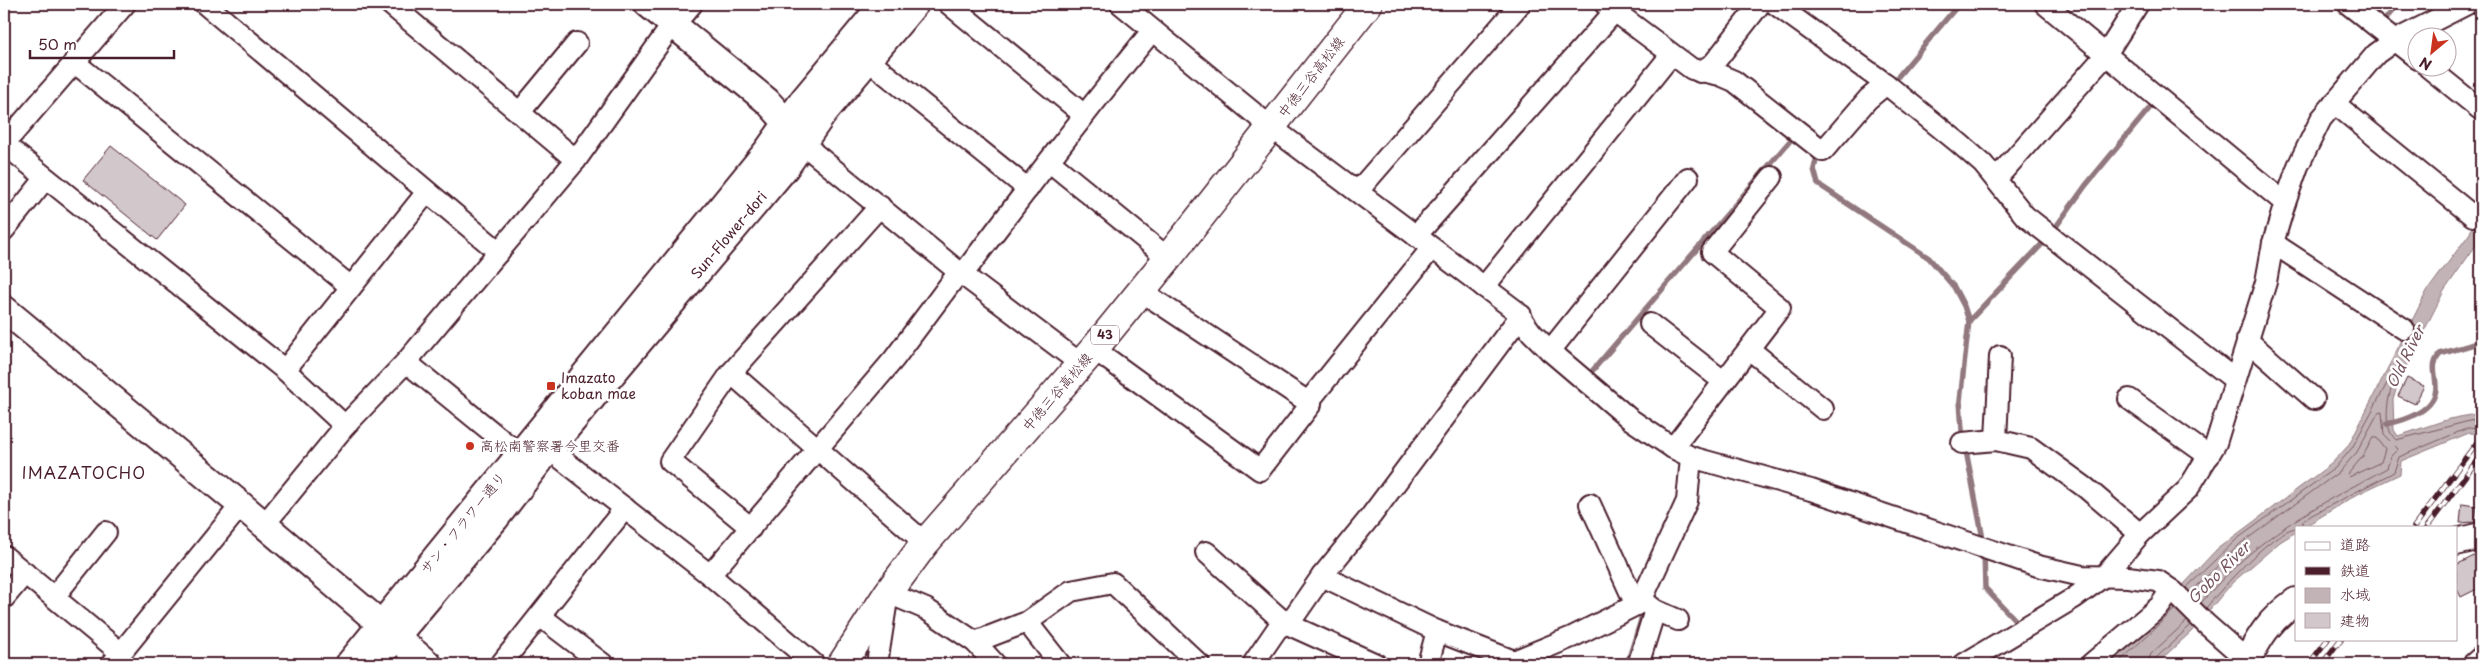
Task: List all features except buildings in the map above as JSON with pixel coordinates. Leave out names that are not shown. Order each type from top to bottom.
[{"type":"main road","name":"中徳三谷高松線","points":[[842,664],[888,593],[925,543],[1088,356],[1168,258],[1271,127],[1360,7]]},
{"type":"street","points":[[205,4],[499,252]]},
{"type":"street","points":[[390,4],[576,160]]},
{"type":"street","points":[[648,4],[766,102],[815,154],[961,273],[1260,470],[1311,404],[1309,401],[1432,249]]},
{"type":"street","points":[[264,525],[345,426],[406,362],[576,160],[674,25],[692,4]]},
{"type":"street","name":"Sun-Flower-dori","points":[[795,132],[804,99],[883,4]]},
{"type":"street","points":[[915,4],[868,60],[1028,189]]},
{"type":"street","points":[[949,4],[1084,114]]},
{"type":"street","points":[[1121,4],[1271,127],[1521,315],[1532,333],[1550,351],[1630,419],[1673,448],[1692,457],[1820,493],[1923,527],[2008,558],[2082,576],[2146,578],[2158,581],[2172,591],[2246,662],[2255,643],[2277,614],[2295,602]]},
{"type":"street","points":[[1358,191],[1520,4]]},
{"type":"street","points":[[1700,72],[1714,63],[1760,4]]},
{"type":"street","points":[[1775,4],[1886,84],[1971,154],[1996,179],[2003,192],[2025,216],[2235,380]]},
{"type":"street","points":[[2045,4],[2105,56],[2285,203]]},
{"type":"street","points":[[1996,179],[2105,56],[2138,4]]},
{"type":"street","points":[[2348,4],[2408,52]]},
{"type":"street","points":[[1964,664],[2074,598],[2104,576],[2140,534],[2188,489],[2209,456],[2224,420],[2266,282],[2273,243],[2285,203],[2310,140],[2321,119],[2376,54],[2394,41],[2467,4]]},
{"type":"street","points":[[121,5],[4,144],[45,179],[285,370],[345,426]]},
{"type":"street","points":[[1416,236],[1609,8],[1671,55],[1700,72],[1720,75],[1734,82],[1823,151],[1868,99],[1886,84]]},
{"type":"street","points":[[710,575],[894,359],[1050,162],[1084,114],[1152,31]]},
{"type":"street","points":[[520,112],[577,44]]},
{"type":"street","points":[[1484,287],[1671,55]]},
{"type":"street","name":"Sun-Flower-dori","points":[[535,456],[767,151],[795,132],[868,60]]},
{"type":"street","points":[[74,62],[351,287]]},
{"type":"street","points":[[2441,78],[2481,110]]},
{"type":"street","points":[[2334,103],[2473,216]]},
{"type":"street","points":[[1050,162],[1168,258]]},
{"type":"street","points":[[1673,448],[1780,308],[1712,252],[1772,177]]},
{"type":"street","points":[[1550,351],[1688,178]]},
{"type":"street","points":[[4,230],[45,179]]},
{"type":"street","points":[[285,370],[427,192]]},
{"type":"street","points":[[752,528],[670,461],[731,373],[880,206]]},
{"type":"street","points":[[2273,243],[2404,329]]},
{"type":"street","points":[[1141,291],[1309,401]]},
{"type":"street","points":[[4,309],[241,505],[428,664]]},
{"type":"street","points":[[1253,664],[1277,629],[1293,618],[1322,576],[1372,516],[1521,315]]},
{"type":"street","points":[[1650,324],[1723,381]]},
{"type":"street","points":[[2247,340],[2314,399]]},
{"type":"street","points":[[1749,349],[1823,409]]},
{"type":"street","points":[[1996,440],[2000,356]]},
{"type":"street","points":[[406,362],[535,456],[625,508],[710,575],[814,664]]},
{"type":"street","points":[[731,373],[925,543]]},
{"type":"street","points":[[2129,399],[2209,456]]},
{"type":"street","points":[[1962,443],[1996,440],[2031,448],[2086,488],[2140,534]]},
{"type":"street","name":"サン・フラワー通り","points":[[388,631],[535,456]]},
{"type":"street","points":[[1639,662],[1644,605],[1687,501],[1692,457]]},
{"type":"street","points":[[1590,504],[1644,605],[1678,620]]},
{"type":"street","points":[[4,556],[54,597],[116,659],[241,505]]},
{"type":"street","points":[[501,664],[625,508]]},
{"type":"street","points":[[54,597],[106,532]]},
{"type":"street","points":[[2458,542],[2481,536]]},
{"type":"street","points":[[1206,552],[1285,623],[1376,664]]},
{"type":"street","points":[[4,598],[24,573]]},
{"type":"street","points":[[1322,576],[1437,631],[1514,660],[1644,605]]},
{"type":"street","points":[[975,642],[1027,622],[1071,591],[1114,583],[1199,664]]},
{"type":"street","points":[[2090,664],[2160,606],[2172,591]]},
{"type":"street","points":[[877,664],[888,593],[926,609],[975,642],[995,664]]},
{"type":"street","points":[[540,616],[603,664]]},
{"type":"street","points":[[1027,622],[1060,664]]},
{"type":"street","points":[[349,664],[388,631]]},
{"type":"street","points":[[373,664],[388,631]]},
{"type":"street","points":[[1428,664],[1437,631]]},
{"type":"street","points":[[2473,664],[2481,657]]},
{"type":"water","points":[[2481,185],[2481,238],[2444,291],[2398,383],[2393,400],[2394,430],[2398,436],[2449,419],[2481,413],[2481,434],[2469,433],[2401,461],[2400,474],[2358,494],[2306,526],[2295,526],[2295,533],[2280,542],[2232,583],[2191,632],[2156,664],[2099,664],[2152,618],[2217,549],[2331,464],[2348,446],[2427,291],[2470,233],[2477,213]]},
{"type":"waterway","points":[[1895,80],[1959,4]]},
{"type":"waterway","points":[[2383,22],[2398,4]]},
{"type":"waterway","points":[[2055,228],[2086,185],[2153,104]]},
{"type":"waterway","points":[[1593,370],[1795,135]]},
{"type":"waterway","points":[[1818,152],[1814,169],[1818,184],[1929,258],[1954,287],[1964,306],[1969,321],[1960,401],[1962,430],[1984,544]]},
{"type":"waterway","points":[[1969,321],[2043,243]]},
{"type":"waterway","points":[[2387,424],[2411,417],[2426,408],[2431,402],[2435,395],[2436,387],[2434,366],[2440,354],[2481,342]]},
{"type":"waterway","points":[[1984,552],[1985,588],[2020,625]]},
{"type":"waterway","points":[[1627,664],[1641,620],[1642,607]]},
{"type":"railway","points":[[2415,526],[2481,437]]},
{"type":"railway","points":[[2428,526],[2481,455]]},
{"type":"railway","points":[[2309,664],[2327,640]]},
{"type":"railway","points":[[2322,664],[2340,640]]},
{"type":"place","name":"Imazato koban mae","points":[[551,386]]},
{"type":"place","name":"高松南警察署今里交番","points":[[470,446]]},
{"type":"district","name":"IMAZATOCHO","points":[[84,473]]},
{"type":"water label","name":"Old River","points":[[2406,357]]},
{"type":"water label","name":"Gobo River","points":[[2219,573]]}]
